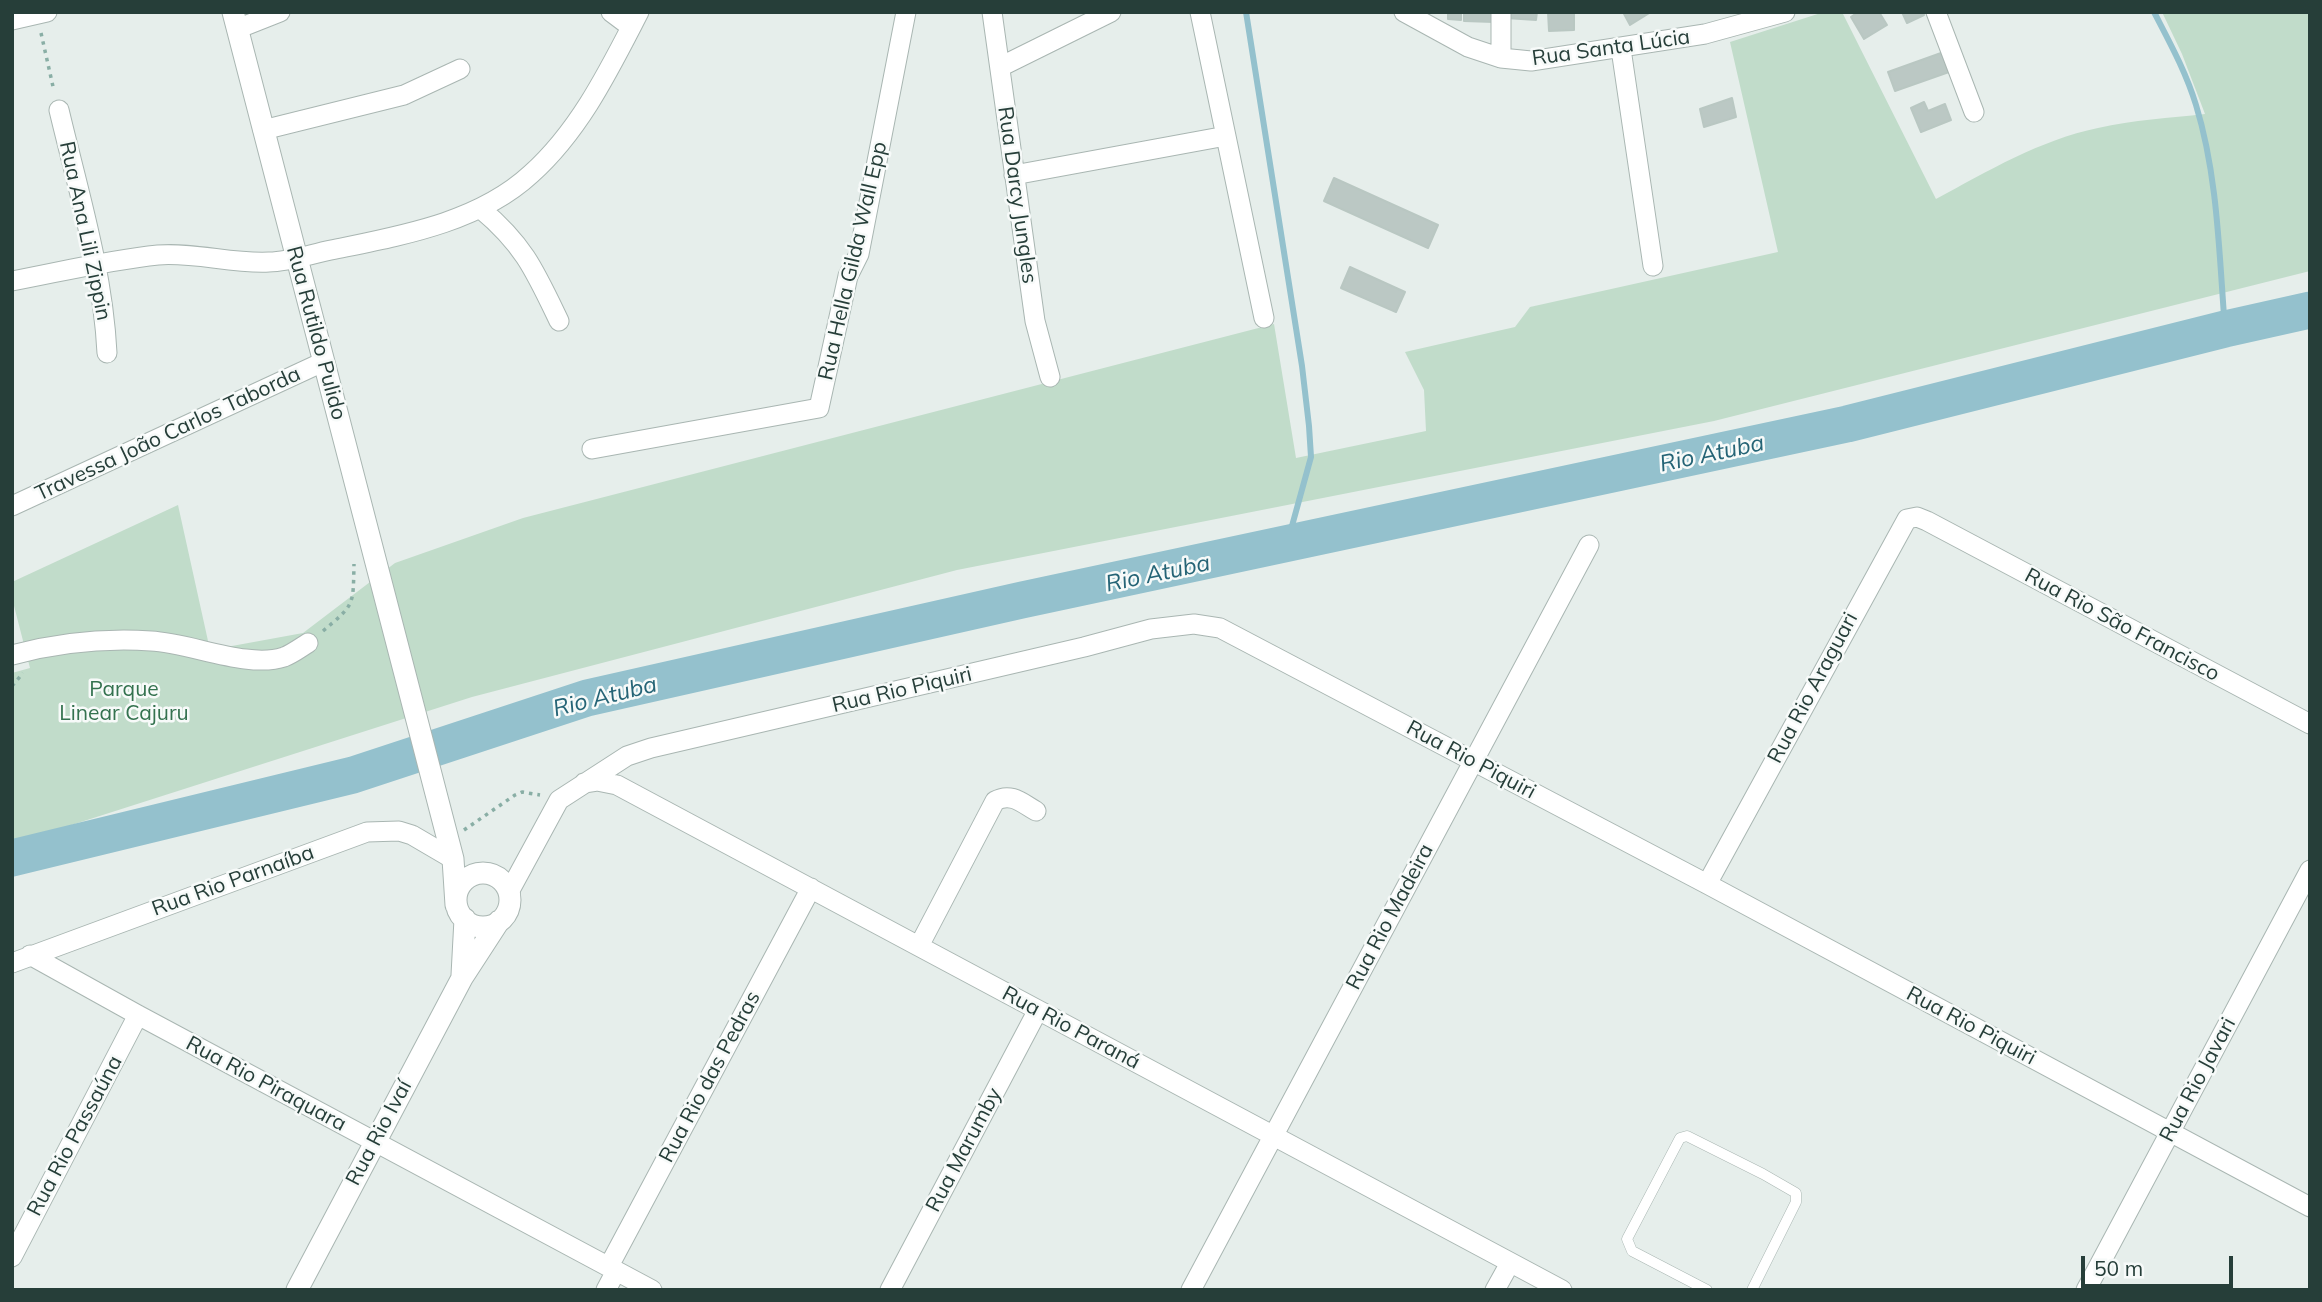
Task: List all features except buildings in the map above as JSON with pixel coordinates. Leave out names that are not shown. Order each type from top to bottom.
[{"type":"street","points":[[235,21],[280,12]]},
{"type":"street","points":[[12,281],[160,255],[267,262],[297,258],[400,234],[481,209],[531,175],[556,149],[592,99],[635,20],[611,12]]},
{"type":"street","name":"Rua Hella Gilda Wall Epp","points":[[592,449],[819,408],[848,276],[859,254],[906,12]]},
{"type":"street","name":"Rua Darcy Jungles","points":[[992,12],[1035,321],[1050,377]]},
{"type":"street","points":[[1000,67],[1111,12]]},
{"type":"street","points":[[1200,12],[1264,318]]},
{"type":"street","name":"Rua Santa Lúcia","points":[[1404,12],[1446,37],[1501,58],[1542,60],[1705,34],[1780,13]]},
{"type":"street","points":[[1501,12],[1501,58]]},
{"type":"street","points":[[1936,12],[1974,112]]},
{"type":"street","points":[[12,20],[42,13]]},
{"type":"street","name":"Rua Rutildo Pulido","points":[[235,21],[448,841]]},
{"type":"street","points":[[1621,49],[1653,266]]},
{"type":"street","points":[[263,130],[404,95],[460,69]]},
{"type":"street","name":"Rua Ana Lili Zippin","points":[[59,110],[96,265],[105,317],[107,353]]},
{"type":"street","points":[[1014,175],[1226,136]]},
{"type":"street","points":[[481,209],[510,233],[525,254],[559,321]]},
{"type":"street","name":"Travessa João Carlos Taborda","points":[[12,506],[323,362]]},
{"type":"street","name":"Rua Rio Araguari","points":[[1707,884],[1899,531],[1907,519],[1917,517],[1935,526]]},
{"type":"street","name":"Rua Rio São Francisco","points":[[1935,526],[2310,724]]},
{"type":"street","name":"Rua Rio Madeira","points":[[1191,1290],[1589,545]]},
{"type":"street","name":"Rua Rio Piquiri","points":[[577,786],[627,756],[651,748],[1084,648],[1151,629],[1194,624],[1220,628],[1707,884],[2310,1207]]},
{"type":"street","points":[[12,655],[45,646],[150,641],[179,644],[244,659],[266,660],[285,656],[308,643]]},
{"type":"street","name":"Rua Rio Paraná","points":[[577,786],[597,781],[617,785],[1562,1290]]},
{"type":"street","points":[[509,892],[559,800],[577,786]]},
{"type":"street","points":[[919,946],[995,801],[1003,797],[1013,797],[1036,811]]},
{"type":"street","name":"Rua Rio Parnaíba","points":[[21,959],[367,832],[399,831],[448,841]]},
{"type":"street","points":[[448,841],[505,884],[509,892],[510,903],[499,921],[482,927],[472,925],[460,912],[457,894],[461,884],[469,876],[490,873]]},
{"type":"street","name":"Rua Rio Ivaí","points":[[448,841],[460,912],[462,978]]},
{"type":"street","name":"Rua Rio Javari","points":[[2086,1290],[2310,870]]},
{"type":"street","name":"Rua Rio das Pedras","points":[[606,1290],[612,1268],[811,888]]},
{"type":"street","name":"Rua Rio Ivaí","points":[[296,1290],[462,978],[499,921]]},
{"type":"street","name":"Rua Rio Piraquara","points":[[21,959],[138,1015],[652,1290]]},
{"type":"street","name":"Rua Marumby","points":[[890,1290],[1038,1010]]},
{"type":"street","name":"Rua Rio Passaúna","points":[[12,1257],[138,1015]]},
{"type":"street","points":[[1495,1290],[1510,1263]]},
{"type":"lane","points":[[1707,1290],[1632,1251],[1627,1239],[1680,1138],[1687,1136],[1796,1193],[1796,1202],[1752,1290]]},
{"type":"path","points":[[42,13],[59,110]]},
{"type":"path","points":[[308,643],[346,612],[352,603],[355,542],[366,526]]},
{"type":"path","points":[[448,841],[522,792],[559,800]]},
{"type":"green space","name":"Parque Linear Cajuru","points":[[1824,12],[1842,12],[1936,199],[2035,148],[2077,133],[2125,123],[2205,114],[2182,54],[2162,12],[2310,12],[2310,271],[1714,421],[957,570],[472,697],[12,844],[12,673],[30,668],[12,598],[12,582],[178,505],[210,650],[303,633],[395,563],[523,518],[1274,324],[1296,458],[1426,431],[1424,390],[1405,352],[1515,327],[1530,307],[1778,252],[1730,42]]},
{"type":"waterway","points":[[1246,12],[1302,366],[1309,426],[1311,457],[1287,544]]},
{"type":"waterway","points":[[2154,12],[2187,81],[2203,132],[2213,188],[2225,329]]},
{"type":"waterway","name":"Rio Atuba","points":[[12,858],[353,775],[587,698],[1022,600],[1847,424],[2310,310]]}]
